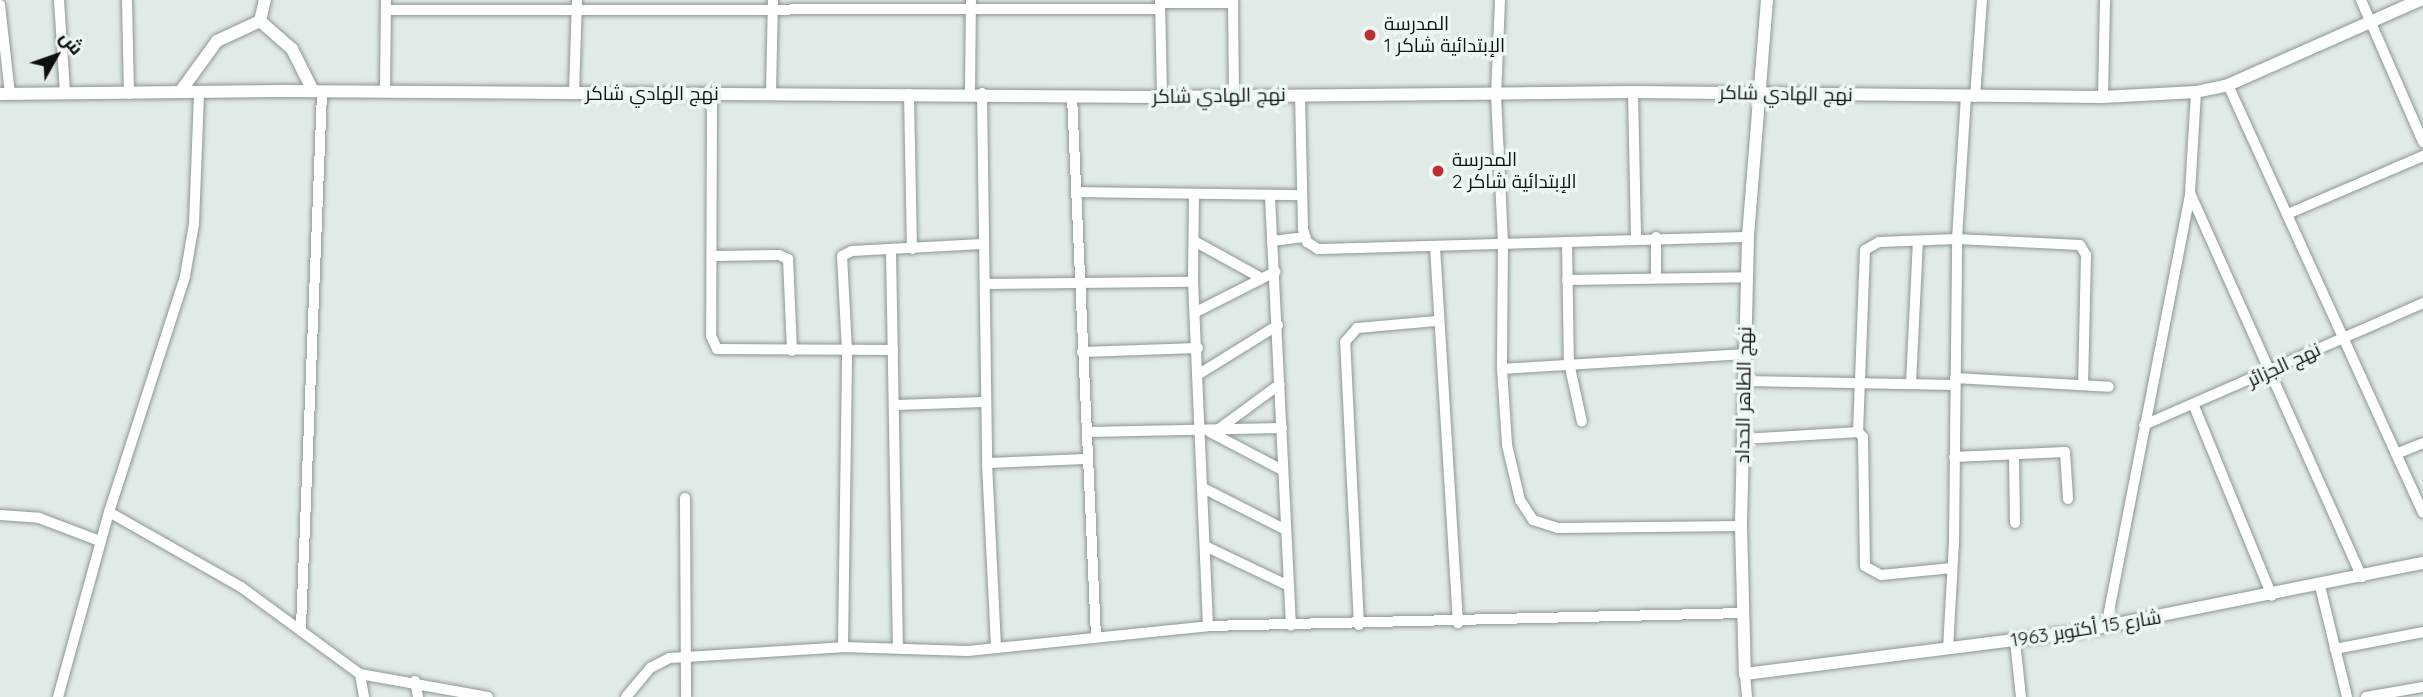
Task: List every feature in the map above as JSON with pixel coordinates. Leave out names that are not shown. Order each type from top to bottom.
[{"type":"street","points":[[59,0],[65,92]]},
{"type":"street","points":[[127,0],[129,94]]},
{"type":"street","points":[[260,21],[265,0]]},
{"type":"street","points":[[723,0],[723,12]]},
{"type":"street","points":[[771,93],[774,0]]},
{"type":"street","points":[[971,0],[985,284],[987,463],[996,648]]},
{"type":"street","points":[[1501,0],[1496,95],[1503,245],[1502,369],[1514,480],[1524,510],[1533,520],[1558,528],[1741,526]]},
{"type":"street","name":"نهج الطاهر الحداد","points":[[1747,697],[1741,526],[1748,237],[1756,93],[1766,0]]},
{"type":"street","points":[[1948,649],[1952,568],[1957,239],[1982,0]]},
{"type":"street","points":[[2103,97],[2105,0]]},
{"type":"street","points":[[2361,0],[2423,142]]},
{"type":"street","name":"نهج الهادي شاكر","points":[[5,94],[976,93],[1162,97],[1633,92],[2103,97],[2196,92],[2228,85],[2420,0]]},
{"type":"street","points":[[385,92],[386,5],[577,4],[774,12],[818,6],[917,5],[972,12],[1018,5],[1233,1],[1234,95]]},
{"type":"street","points":[[574,94],[577,4]]},
{"type":"street","points":[[1160,4],[1162,97]]},
{"type":"street","points":[[0,5],[5,94]]},
{"type":"street","points":[[260,21],[287,43],[318,92],[302,627]]},
{"type":"street","points":[[180,92],[216,41],[260,21]]},
{"type":"street","points":[[2228,85],[2290,213],[2423,513]]},
{"type":"street","points":[[58,697],[100,541],[188,261],[199,92]]},
{"type":"street","points":[[1633,92],[1636,237]]},
{"type":"street","points":[[2106,627],[2189,193],[2196,92]]},
{"type":"street","points":[[712,94],[712,335],[717,349],[893,350]]},
{"type":"street","points":[[909,94],[912,250]]},
{"type":"street","points":[[1300,95],[1304,237],[1312,247],[1326,250],[1503,245],[1636,237],[1748,237]]},
{"type":"street","points":[[1072,96],[1096,637]]},
{"type":"street","points":[[2290,213],[2423,156]]},
{"type":"street","points":[[1076,192],[1194,196],[1301,195]]},
{"type":"street","points":[[2189,193],[2362,577]]},
{"type":"street","points":[[1194,196],[1193,282],[1199,374],[1209,431],[1203,488],[1208,626]]},
{"type":"street","points":[[1270,197],[1291,625]]},
{"type":"street","points":[[1272,241],[1304,237]]},
{"type":"street","points":[[1656,237],[1656,278]]},
{"type":"street","points":[[1952,568],[1881,575],[1869,571],[1865,559],[1863,437],[1858,432],[1865,250],[1879,242],[1957,239],[2071,242],[2083,248],[2087,349],[2083,384]]},
{"type":"street","points":[[1194,242],[1261,278]]},
{"type":"street","points":[[1567,242],[1569,363],[1582,422]]},
{"type":"street","points":[[1911,383],[1919,242]]},
{"type":"street","points":[[844,647],[847,351],[842,256],[852,251],[912,250],[982,244]]},
{"type":"street","points":[[1436,247],[1437,321],[1458,623]]},
{"type":"street","points":[[891,251],[898,646]]},
{"type":"street","points":[[712,256],[779,255],[788,259],[792,351]]},
{"type":"street","points":[[1196,312],[1275,272]]},
{"type":"street","points":[[1567,280],[1748,276]]},
{"type":"street","points":[[985,284],[1193,282]]},
{"type":"street","name":"نهج الجزائر","points":[[2144,425],[2194,406],[2345,335],[2423,303]]},
{"type":"street","points":[[1359,625],[1345,342],[1357,328],[1437,321]]},
{"type":"street","points":[[1199,374],[1278,325]]},
{"type":"street","points":[[1082,352],[1198,348]]},
{"type":"street","points":[[1502,369],[1745,354]]},
{"type":"street","points":[[1745,382],[1955,382],[2083,384],[2109,387]]},
{"type":"street","points":[[1209,431],[1280,384]]},
{"type":"street","points":[[894,405],[986,402]]},
{"type":"street","points":[[2194,406],[2272,596]]},
{"type":"street","points":[[1087,432],[1282,428]]},
{"type":"street","points":[[1209,431],[1282,470]]},
{"type":"street","points":[[1744,439],[1858,432]]},
{"type":"street","points":[[2396,454],[2423,443]]},
{"type":"street","points":[[1954,457],[2066,453],[2068,499]]},
{"type":"street","points":[[2014,456],[2015,523]]},
{"type":"street","points":[[987,463],[1086,458]]},
{"type":"street","points":[[1203,488],[1286,530]]},
{"type":"street","points":[[685,498],[689,660],[686,697]]},
{"type":"street","points":[[109,512],[218,573],[302,627],[360,674],[415,681],[456,693],[488,697]]},
{"type":"street","points":[[0,515],[39,518],[100,541]]},
{"type":"street","points":[[1205,546],[1289,586]]},
{"type":"street","name":"شارع 15 أكتوبر 1963","points":[[1745,674],[2015,641],[2106,627],[2272,596],[2423,563]]},
{"type":"street","points":[[2320,586],[2347,697]]},
{"type":"street","points":[[626,697],[656,664],[670,658],[689,660],[844,647],[898,646],[946,652],[1208,626],[1458,623],[1742,613]]},
{"type":"street","points":[[2335,649],[2423,632]]},
{"type":"street","points":[[2015,641],[2021,697]]},
{"type":"street","points":[[360,674],[364,697]]},
{"type":"street","points":[[415,681],[418,697]]},
{"type":"street","points":[[2367,697],[2423,687]]},
{"type":"place","name":"المدرسة الإبتدائية شاكر 1","points":[[1370,35]]},
{"type":"place","name":"المدرسة الإبتدائية شاكر 2","points":[[1438,171]]}]
